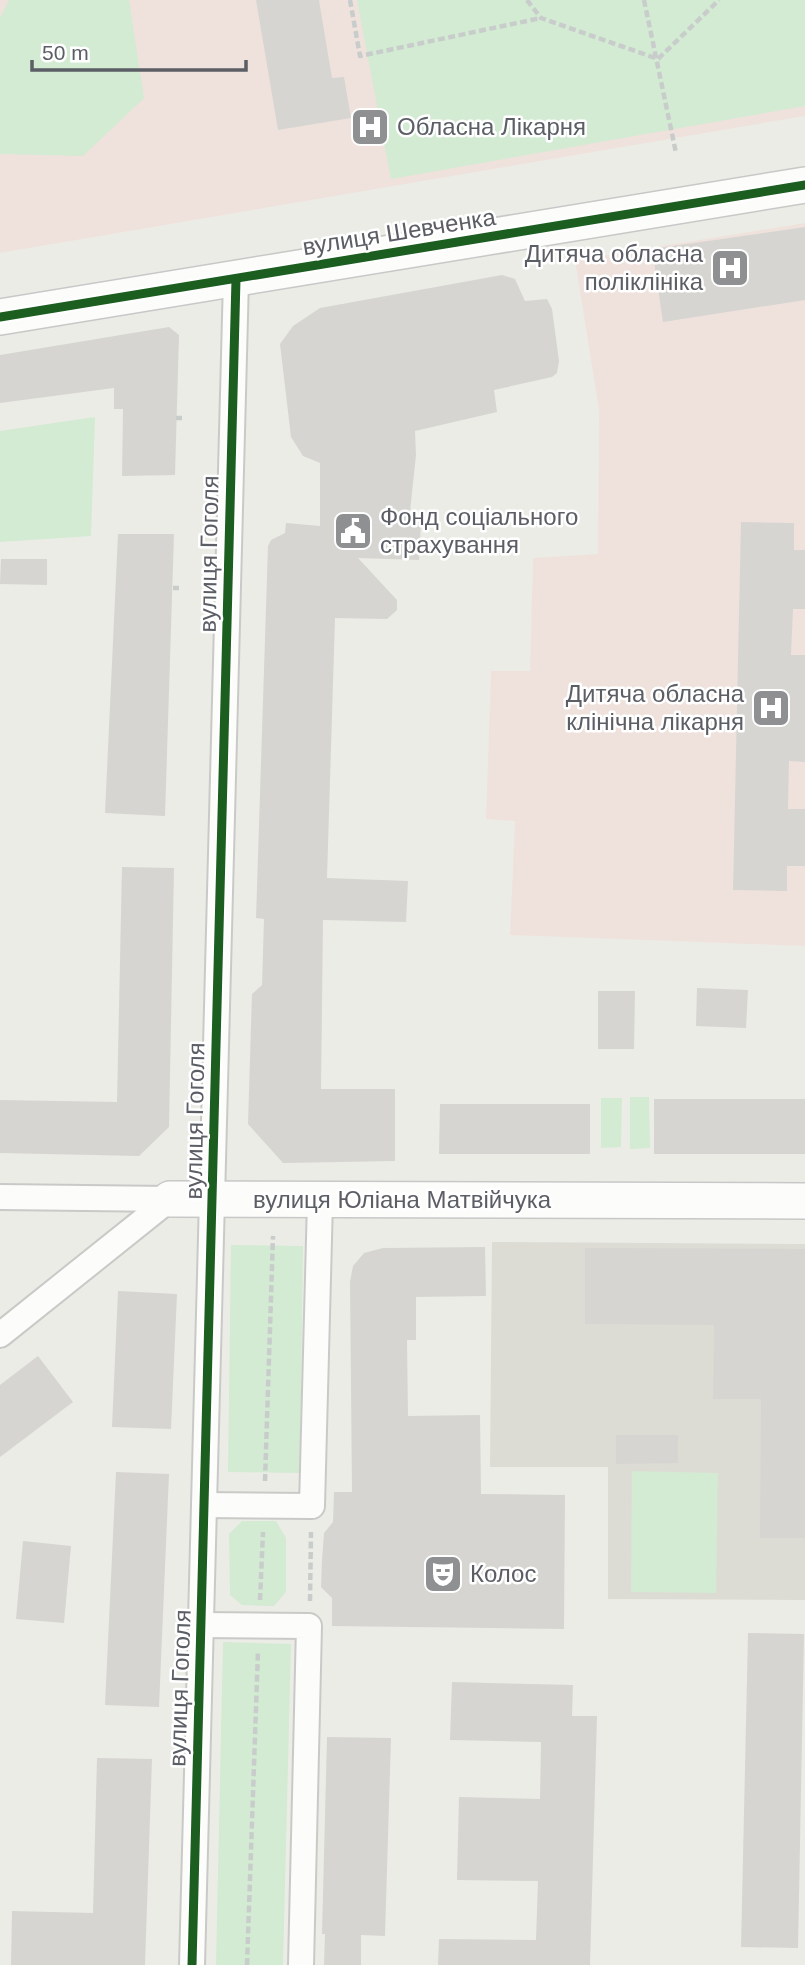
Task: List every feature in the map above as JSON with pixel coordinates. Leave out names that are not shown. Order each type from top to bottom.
[{"type":"street","name":"вулиця Шевченка","points":[[0,317],[805,185]]},
{"type":"street","name":"вулиця Гоголя","points":[[192,1965],[236,279]]},
{"type":"street","name":"вулиця Юліана Матвійчука","points":[[0,1197],[320,1201],[805,1201]]},
{"type":"street","points":[[0,1335],[170,1199]]},
{"type":"street","points":[[204,1505],[312,1506],[320,1201]]},
{"type":"street","name":"вулиця Гоголя","points":[[201,1625],[309,1626]]},
{"type":"street","points":[[301,1965],[309,1626]]},
{"type":"path","points":[[350,0],[360,56],[541,18],[658,59]]},
{"type":"path","points":[[527,0],[541,18]]},
{"type":"path","points":[[644,0],[676,153]]},
{"type":"path","points":[[658,59],[719,0]]},
{"type":"path","points":[[173,588],[179,588]]},
{"type":"path","points":[[309,1626],[312,1506]]},
{"type":"shaded area","name":"Обласна Лікарня","points":[[0,0],[805,0],[805,116],[0,253]]},
{"type":"shaded area","points":[[805,223],[805,946],[510,935],[515,821],[486,819],[491,671],[530,671],[533,558],[598,554],[599,410],[575,260]]},
{"type":"shaded area","points":[[492,1242],[805,1244],[805,1600],[608,1599],[608,1467],[490,1467]]},
{"type":"green space","points":[[9,0],[129,0],[144,98],[83,156],[0,154],[0,18]]},
{"type":"green space","points":[[357,0],[805,0],[805,106],[391,179]]},
{"type":"green space","points":[[95,417],[91,536],[0,542],[0,431]]},
{"type":"green space","points":[[630,1097],[649,1097],[650,1148],[630,1149]]},
{"type":"green space","points":[[601,1098],[622,1098],[621,1147],[601,1148]]},
{"type":"green space","points":[[231,1245],[303,1246],[300,1473],[228,1472]]},
{"type":"green space","points":[[632,1471],[718,1473],[716,1593],[631,1592]]},
{"type":"green space","points":[[242,1521],[276,1521],[286,1538],[286,1592],[274,1606],[242,1605],[230,1595],[229,1534]]},
{"type":"green space","points":[[223,1642],[291,1644],[283,1965],[216,1965]]},
{"type":"building","points":[[256,0],[319,0],[332,78],[344,77],[351,118],[278,130]]},
{"type":"building","name":"Дитяча обласна поліклініка","points":[[805,227],[805,300],[663,322],[652,249]]},
{"type":"building","points":[[502,275],[515,279],[525,301],[547,299],[552,309],[559,361],[557,373],[552,377],[494,390],[497,412],[415,431],[416,455],[409,521],[421,522],[419,560],[358,558],[397,600],[397,610],[387,619],[335,618],[327,878],[408,881],[406,922],[323,920],[321,1089],[395,1089],[395,1161],[283,1163],[248,1124],[252,994],[262,985],[264,919],[256,918],[268,546],[271,540],[285,533],[286,523],[320,526],[320,463],[303,456],[291,437],[280,344],[293,326],[320,308]]},
{"type":"building","points":[[169,327],[179,335],[175,475],[122,476],[123,409],[114,409],[114,388],[0,403],[0,355]]},
{"type":"building","name":"Дитяча обласна клінічна лікарня","points":[[741,522],[794,523],[794,550],[805,550],[805,609],[793,609],[791,655],[805,655],[805,762],[789,761],[788,809],[805,809],[805,866],[787,866],[787,891],[733,890]]},
{"type":"building","points":[[118,534],[174,534],[165,816],[105,813]]},
{"type":"building","points":[[1,559],[47,559],[47,585],[0,584]]},
{"type":"building","points":[[122,867],[174,868],[169,1127],[139,1156],[0,1153],[0,1100],[117,1102]]},
{"type":"building","points":[[697,988],[748,990],[746,1028],[696,1026]]},
{"type":"building","points":[[598,991],[635,991],[634,1049],[598,1049]]},
{"type":"building","points":[[654,1099],[805,1099],[805,1154],[654,1154]]},
{"type":"building","points":[[440,1104],[590,1104],[590,1154],[439,1154]]},
{"type":"building","points":[[485,1247],[486,1296],[416,1297],[416,1340],[407,1340],[408,1416],[480,1415],[481,1494],[565,1495],[564,1629],[332,1626],[332,1598],[321,1587],[322,1560],[324,1533],[333,1522],[334,1492],[352,1492],[350,1282],[353,1266],[364,1253],[383,1248]]},
{"type":"building","points":[[585,1248],[805,1249],[805,1538],[760,1538],[761,1399],[713,1399],[714,1325],[585,1324]]},
{"type":"building","points":[[118,1291],[177,1294],[171,1429],[112,1427]]},
{"type":"building","points":[[38,1356],[73,1402],[0,1457],[0,1385]]},
{"type":"building","points":[[616,1435],[678,1435],[678,1463],[616,1464]]},
{"type":"building","points":[[116,1472],[169,1474],[159,1707],[105,1705]]},
{"type":"building","points":[[23,1541],[71,1546],[64,1623],[16,1619]]},
{"type":"building","points":[[748,1633],[804,1634],[798,1948],[741,1947]]},
{"type":"building","points":[[452,1682],[573,1685],[572,1716],[597,1716],[590,1965],[438,1965],[439,1939],[536,1940],[538,1881],[457,1880],[459,1797],[540,1799],[541,1742],[450,1740]]},
{"type":"building","points":[[327,1737],[391,1738],[385,1936],[361,1935],[361,1965],[324,1965],[325,1934],[322,1934]]},
{"type":"building","points":[[97,1758],[152,1759],[145,1965],[11,1965],[12,1911],[93,1913]]},
{"type":"cycle path","points":[[0,317],[805,185]]},
{"type":"cycle path","points":[[192,1965],[236,279]]},
{"type":"place","name":"Обласна Лікарня","points":[[370,127]]},
{"type":"place","name":"Дитяча обласна поліклініка","points":[[730,268]]},
{"type":"place","name":"Фонд соціального страхування","points":[[353,531]]},
{"type":"place","name":"Дитяча обласна клінічна лікарня","points":[[771,708]]},
{"type":"place","name":"Колос","points":[[443,1574]]}]
